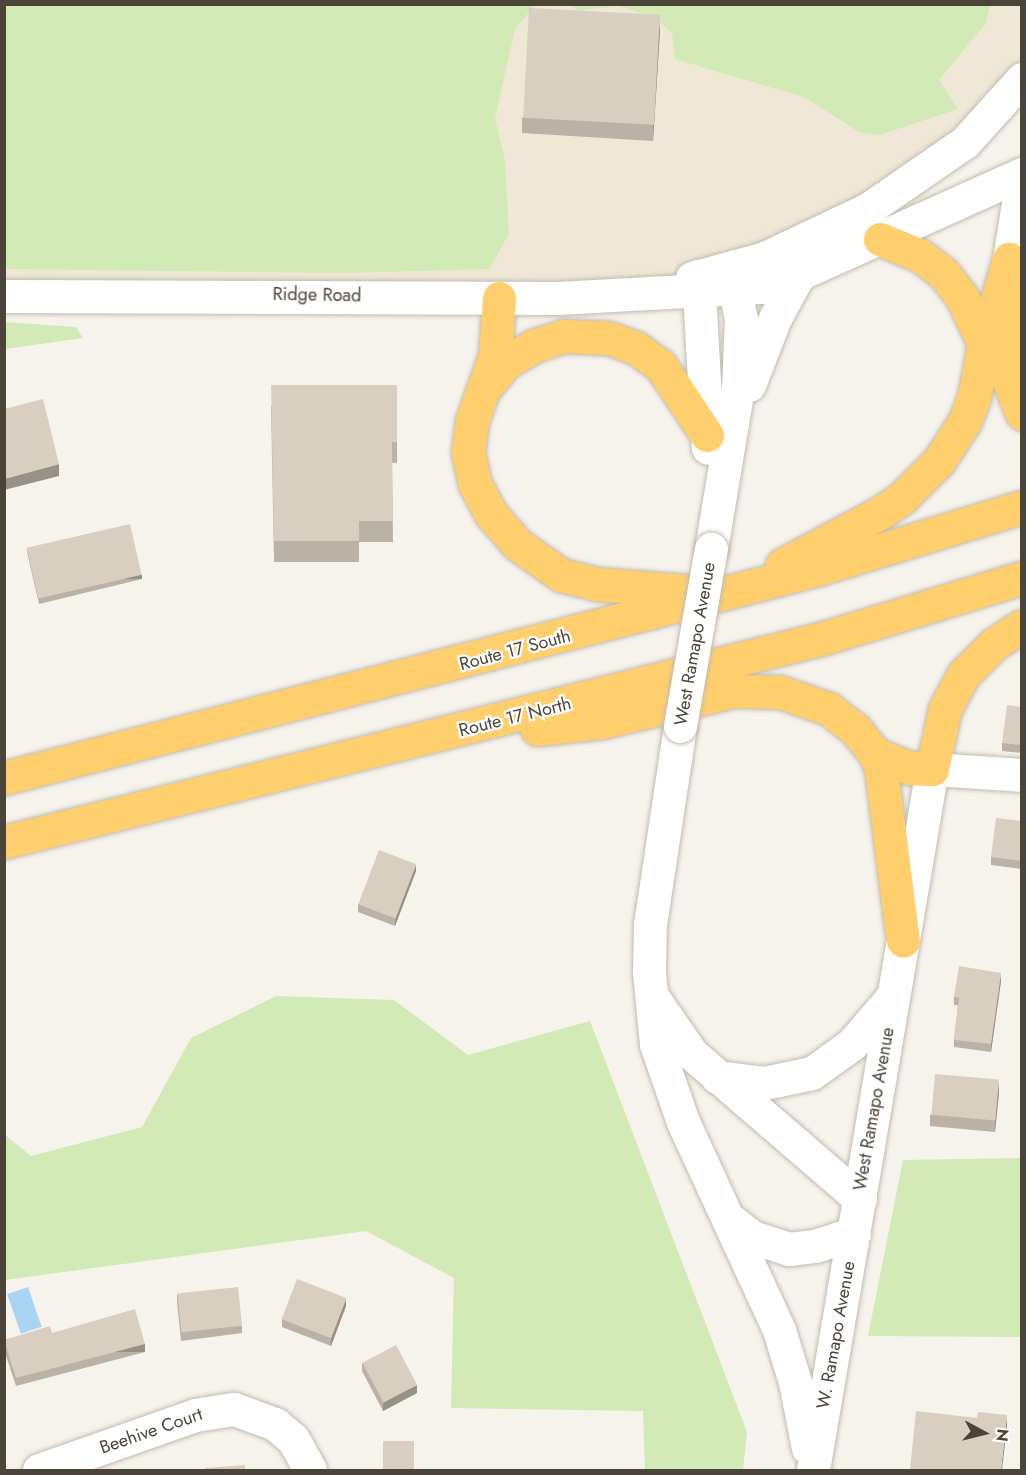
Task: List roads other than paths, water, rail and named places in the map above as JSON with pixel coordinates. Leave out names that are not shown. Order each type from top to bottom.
[{"type":"highway","points":[[880,239],[921,256],[944,274],[962,297],[984,344]]},
{"type":"highway","points":[[499,298],[498,340],[486,387],[469,436],[470,468],[491,514],[517,544],[545,566],[576,581],[724,594],[879,513],[922,481],[965,421],[984,344],[1009,259]]},
{"type":"highway","points":[[1009,259],[1009,381],[1022,413]]},
{"type":"highway","points":[[486,387],[505,363],[533,346],[563,336],[609,338],[636,348],[661,366],[707,435]]},
{"type":"highway","name":"Route 17 South","points":[[4,778],[724,594],[902,545],[1022,507]]},
{"type":"highway","name":"Route 17 North","points":[[4,842],[416,743],[824,638],[1022,578]]},
{"type":"highway","points":[[875,754],[910,768],[932,769],[939,728],[958,683],[977,659],[1022,626]]},
{"type":"highway","points":[[416,743],[602,722],[718,694],[764,691],[796,695],[829,709],[855,729],[875,754],[887,797],[903,940]]},
{"type":"street","points":[[699,284],[733,278],[868,209],[964,142],[1022,79]]},
{"type":"street","points":[[733,278],[760,287],[800,274],[1022,174]]},
{"type":"street","points":[[1009,259],[1022,180]]},
{"type":"street","points":[[727,462],[763,346],[800,274]]},
{"type":"street","points":[[711,549],[727,462],[741,337],[733,278]]},
{"type":"street","name":"Ridge Road","points":[[4,296],[288,294],[499,298],[630,296],[699,284]]},
{"type":"street","name":"West Ramapo Avenue","points":[[699,284],[711,549],[680,726],[650,924],[656,1044],[663,1071],[733,1222],[788,1356],[812,1470]]},
{"type":"street","points":[[932,769],[1022,775]]},
{"type":"street","name":"West Ramapo Avenue","points":[[860,1199],[932,769]]},
{"type":"street","name":"West Ramapo Avenue","points":[[652,995],[680,1040],[717,1077],[860,1199]]},
{"type":"street","points":[[717,1077],[764,1083],[812,1073],[852,1044],[894,995]]},
{"type":"street","name":"W. Ramapo Avenue","points":[[812,1470],[860,1199]]},
{"type":"street","points":[[733,1222],[752,1237],[789,1249],[815,1246],[854,1233]]},
{"type":"street","name":"Beehive Court","points":[[39,1470],[195,1415],[234,1409],[275,1424],[293,1439],[310,1470]]},
{"type":"water","points":[[28,1287],[42,1327],[21,1334],[7,1294]]}]
